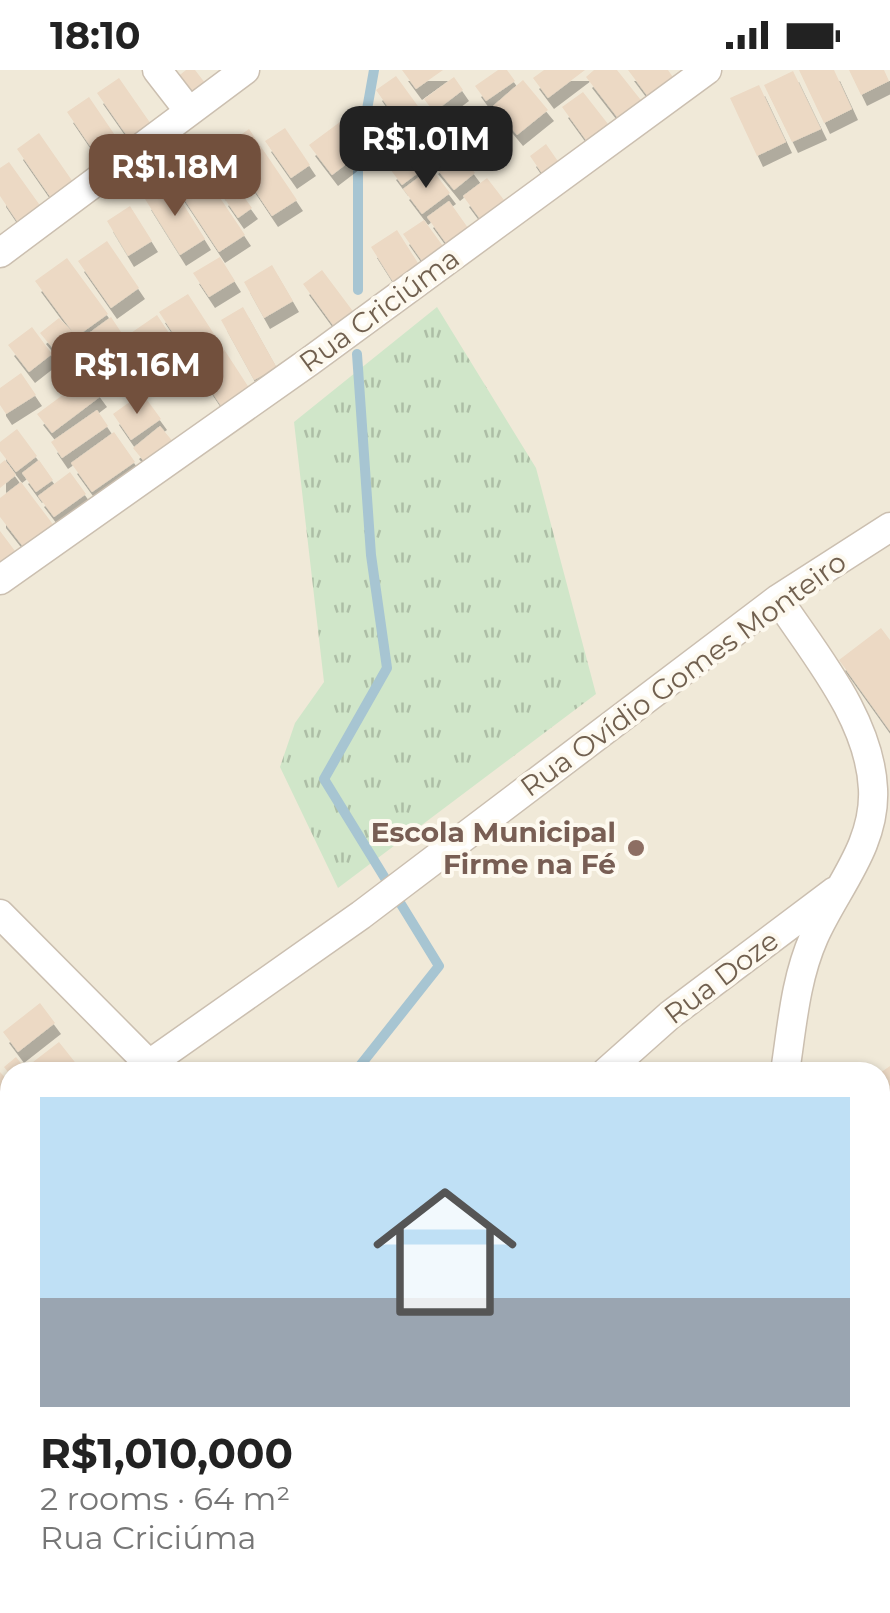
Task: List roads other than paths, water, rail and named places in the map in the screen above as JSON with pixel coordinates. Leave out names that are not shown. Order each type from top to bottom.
[{"type":"street","points":[[157,70],[188,110]]},
{"type":"street","points":[[0,253],[245,70]]},
{"type":"street","name":"Rua Criciúma","points":[[0,580],[310,362],[707,70]]},
{"type":"street","name":"Rua Ovídio Gomes Monteiro","points":[[152,1062],[361,915],[778,599],[890,526]]},
{"type":"street","points":[[778,599],[839,690],[865,747],[874,790],[869,828],[859,855],[814,938],[800,979],[787,1062]]},
{"type":"street","name":"Rua Doze","points":[[617,1062],[670,1015],[840,887]]},
{"type":"street","points":[[0,914],[137,1062]]},
{"type":"waterway","points":[[358,290],[358,160],[374,70]]},
{"type":"waterway","points":[[357,354],[371,555],[387,668],[324,779],[439,966],[363,1062]]},
{"type":"place","name":"Escola Municipal Firme na Fé","points":[[636,848]]}]
